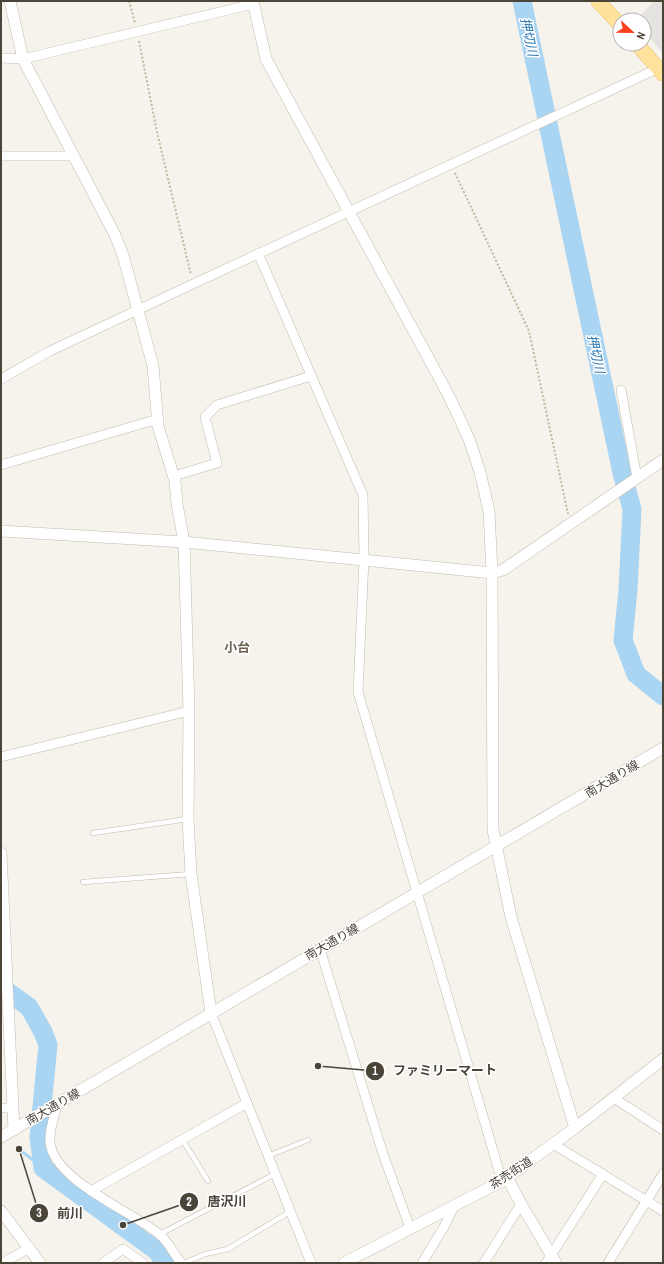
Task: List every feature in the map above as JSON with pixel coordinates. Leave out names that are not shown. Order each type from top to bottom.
[{"type":"main road","points":[[598,1],[612,16]]},
{"type":"main road","points":[[645,52],[662,70]]},
{"type":"street","points":[[10,1],[23,59],[115,235],[123,254],[153,366],[158,419],[174,476],[184,542],[189,711],[188,819],[191,874],[211,1013],[311,1263]]},
{"type":"street","points":[[1,58],[23,59],[253,3],[266,59],[449,396],[469,439],[480,472],[489,512],[492,573],[493,830],[511,917],[575,1128]]},
{"type":"street","points":[[1,379],[50,351],[258,253],[563,112],[662,70]]},
{"type":"street","points":[[1,156],[73,156]]},
{"type":"street","points":[[258,253],[363,495],[364,559],[358,692],[505,1179],[521,1204],[551,1260]]},
{"type":"street","points":[[174,476],[217,463],[205,417],[217,405],[311,376]]},
{"type":"street","points":[[621,390],[635,480]]},
{"type":"street","points":[[1,465],[158,419]]},
{"type":"street","points":[[1,531],[184,542],[492,573],[503,570],[663,460]]},
{"type":"street","points":[[1,757],[189,711]]},
{"type":"street","name":"南大通り線","points":[[1,1137],[31,1121],[211,1013],[497,847],[663,748]]},
{"type":"street","points":[[1,853],[6,1004],[14,1130]]},
{"type":"street","points":[[320,949],[383,1154],[410,1228]]},
{"type":"street","name":"茶売街道","points":[[344,1263],[505,1179],[575,1128],[663,1059]]},
{"type":"street","points":[[614,1098],[663,1130]]},
{"type":"street","points":[[91,1191],[247,1103]]},
{"type":"street","points":[[1,1108],[13,1108]]},
{"type":"street","points":[[53,1108],[50,1142],[56,1158],[64,1170],[91,1191],[109,1200],[160,1234],[183,1263]]},
{"type":"street","points":[[553,1144],[663,1211]]},
{"type":"street","points":[[551,1260],[604,1174]]},
{"type":"street","points":[[608,1263],[663,1174]]},
{"type":"street","points":[[484,1263],[521,1204]]},
{"type":"street","points":[[422,1263],[444,1227],[454,1206]]},
{"type":"street","points":[[1,1211],[40,1263]]},
{"type":"street","points":[[3,1263],[29,1248]]},
{"type":"street","points":[[103,1263],[123,1249],[143,1263]]},
{"type":"lane","points":[[93,833],[188,819]]},
{"type":"lane","points":[[83,882],[191,874]]},
{"type":"lane","points":[[182,1139],[208,1181]]},
{"type":"lane","points":[[268,1156],[308,1140]]},
{"type":"lane","points":[[160,1234],[275,1174]]},
{"type":"lane","points":[[183,1263],[205,1254],[228,1249],[290,1211]]},
{"type":"path","points":[[129,1],[137,32],[159,140],[193,284]]},
{"type":"path","points":[[451,163],[529,331],[570,523]]},
{"type":"shaded area","points":[[654,1],[663,1],[663,50],[661,51],[652,41],[652,12],[644,12]]},
{"type":"waterway","name":"押切川","points":[[522,1],[622,473],[632,509],[628,590],[623,640],[636,674],[663,696]]},
{"type":"waterway","points":[[1,987],[29,1007],[43,1032],[48,1045],[39,1137],[43,1168],[157,1251],[165,1263]]},
{"type":"waterway","points":[[19,1149],[43,1168]]},
{"type":"place","name":"ファミリーマート","points":[[318,1066]]},
{"type":"place","name":"前川","points":[[19,1149]]},
{"type":"place","name":"唐沢川","points":[[123,1225]]},
{"type":"district","name":"小台","points":[[237,647]]}]
